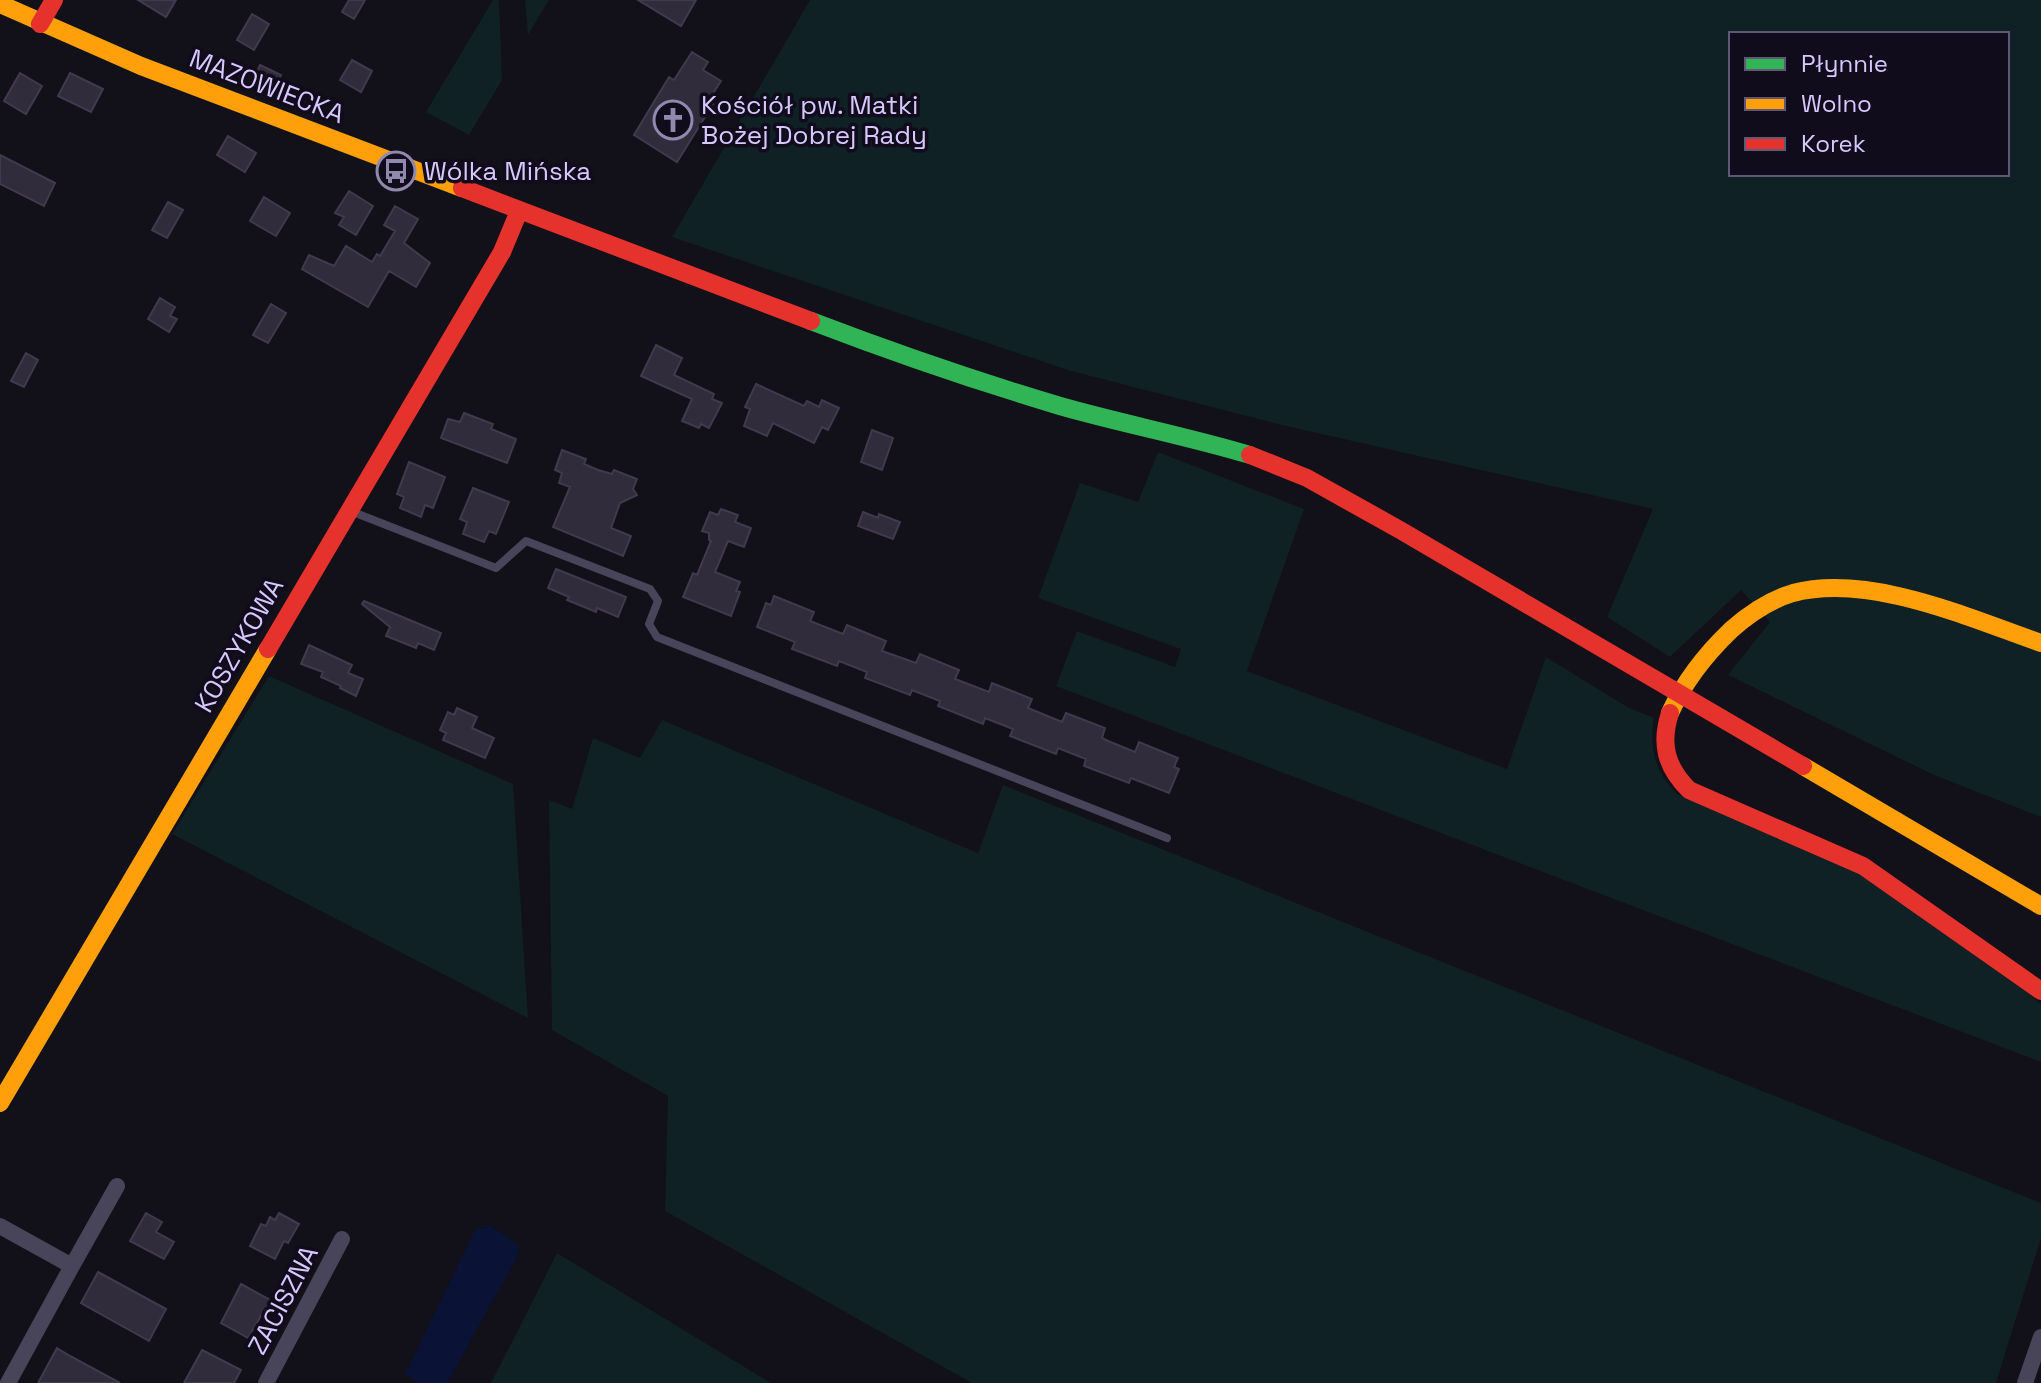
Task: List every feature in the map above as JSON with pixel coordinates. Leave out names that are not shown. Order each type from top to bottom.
[{"type":"street","points":[[40,24],[54,0]]},
{"type":"street","name":"MAZOWIECKA","points":[[0,4],[141,66],[968,378],[1061,406],[1187,436],[1307,478],[2041,906]]},
{"type":"street","name":"KOSZYKOWA","points":[[0,1103],[502,252],[519,211]]},
{"type":"street","points":[[2041,643],[1873,590],[1818,588],[1786,595],[1747,614],[1711,648],[1667,719],[1662,747],[1671,771],[1689,790],[1863,866],[2041,991]]},
{"type":"street","points":[[8,1383],[117,1186]]},
{"type":"street","points":[[0,1226],[72,1266]]},
{"type":"street","name":"ZACISZNA","points":[[266,1383],[342,1239]]},
{"type":"street","points":[[2025,1383],[2041,1337]]},
{"type":"lane","points":[[349,510],[496,568],[526,541],[650,589],[658,601],[649,624],[657,637],[1167,838]]},
{"type":"shaded area","points":[[493,0],[499,0],[502,80],[469,135],[426,112]]},
{"type":"shaded area","points":[[525,0],[549,0],[528,35]]},
{"type":"shaded area","points":[[810,0],[2041,0],[2041,817],[1934,775],[1728,675],[1770,622],[1741,590],[1670,657],[1607,617],[1653,509],[1286,426],[1071,371],[672,237]]},
{"type":"shaded area","points":[[1158,452],[1304,509],[1247,671],[1507,769],[1546,657],[1629,708],[1654,718],[1652,739],[1655,759],[1663,777],[1677,794],[1866,874],[2010,975],[2041,1005],[2041,1062],[1056,686],[1077,631],[1175,667],[1181,649],[1038,598],[1080,483],[1138,502]]},
{"type":"shaded area","points":[[269,676],[513,784],[528,1018],[172,834]]},
{"type":"shaded area","points":[[662,720],[978,853],[1003,785],[2041,1203],[2041,1238],[1996,1383],[972,1383],[665,1211],[668,1096],[552,1030],[549,800],[572,809],[593,738],[640,758]]},
{"type":"shaded area","points":[[557,1253],[771,1383],[491,1383]]},
{"type":"water","points":[[489,1225],[518,1244],[518,1256],[447,1383],[419,1383],[405,1374],[475,1230]]},
{"type":"building","points":[[138,0],[176,0],[166,17]]},
{"type":"building","points":[[349,0],[365,0],[354,19],[342,12]]},
{"type":"building","points":[[638,0],[696,0],[681,26]]},
{"type":"building","points":[[252,14],[269,24],[254,50],[237,40]]},
{"type":"building","name":"Kościół pw. Matki Bożej Dobrej Rady","points":[[692,52],[708,62],[703,70],[721,81],[708,101],[713,104],[677,162],[634,135],[669,77],[674,80]]},
{"type":"building","points":[[352,60],[372,71],[361,92],[340,80]]},
{"type":"building","points":[[260,65],[281,75],[274,91],[252,81]]},
{"type":"building","points":[[20,73],[42,86],[26,114],[4,101]]},
{"type":"building","points":[[70,73],[103,89],[91,112],[58,96]]},
{"type":"building","points":[[228,136],[256,153],[245,172],[217,155]]},
{"type":"building","points":[[0,155],[55,183],[44,206],[0,184]]},
{"type":"building","points":[[349,191],[373,206],[356,235],[339,225],[344,217],[335,213]]},
{"type":"building","points":[[264,197],[290,213],[276,236],[250,221]]},
{"type":"building","points":[[168,202],[183,210],[167,238],[152,230]]},
{"type":"building","points":[[395,206],[418,219],[404,243],[430,263],[416,287],[389,271],[368,307],[302,269],[309,255],[334,266],[346,246],[372,262],[377,254],[380,256],[395,231],[384,225]]},
{"type":"building","points":[[160,298],[175,307],[170,316],[177,319],[169,332],[148,319]]},
{"type":"building","points":[[271,304],[286,313],[268,343],[253,335]]},
{"type":"building","points":[[656,345],[682,358],[674,375],[714,394],[712,399],[722,403],[709,428],[701,424],[699,428],[682,421],[692,399],[641,376]]},
{"type":"building","points":[[26,353],[38,360],[24,387],[11,381]]},
{"type":"building","points":[[756,384],[804,406],[807,401],[819,407],[822,400],[839,408],[828,430],[822,427],[814,443],[773,423],[767,436],[744,426],[750,409],[745,407]]},
{"type":"building","points":[[464,413],[493,424],[491,429],[516,439],[507,463],[441,438],[448,419],[460,422]]},
{"type":"building","points":[[872,430],[893,438],[882,470],[861,462]]},
{"type":"building","points":[[562,450],[586,459],[584,464],[598,470],[612,474],[614,470],[637,479],[633,489],[637,495],[620,503],[611,528],[631,536],[623,556],[553,527],[570,487],[559,483],[562,473],[555,470]]},
{"type":"building","points":[[409,462],[445,477],[433,508],[425,505],[421,517],[400,508],[404,497],[397,494]]},
{"type":"building","points":[[473,488],[509,502],[496,534],[489,531],[484,542],[463,534],[467,522],[460,519]]},
{"type":"building","points":[[721,509],[738,515],[735,522],[751,528],[744,547],[728,541],[715,572],[740,582],[736,591],[740,592],[731,616],[683,597],[693,573],[697,575],[711,541],[709,533],[702,531],[710,512],[718,515]]},
{"type":"building","points":[[863,512],[900,522],[893,539],[858,526]]},
{"type":"building","points":[[556,569],[626,597],[618,617],[567,600],[569,597],[548,588]]},
{"type":"building","points":[[774,596],[814,612],[810,621],[843,634],[847,625],[886,641],[882,651],[916,663],[920,654],[959,670],[955,679],[989,692],[992,683],[1032,699],[1028,708],[1062,722],[1066,713],[1105,728],[1102,738],[1135,752],[1139,742],[1178,758],[1174,767],[1179,769],[1169,793],[1131,778],[1129,783],[1084,766],[1086,759],[1058,748],[1056,754],[1010,736],[1013,729],[985,718],[983,724],[938,706],[940,701],[912,690],[910,695],[865,678],[867,672],[839,661],[837,666],[792,649],[795,642],[757,627],[766,603],[771,605]]},
{"type":"building","points":[[364,601],[441,633],[434,650],[418,643],[416,648],[386,636],[390,627],[362,604]]},
{"type":"building","points":[[309,645],[352,665],[348,673],[363,679],[356,696],[321,677],[323,672],[301,664]]},
{"type":"building","points":[[457,708],[477,717],[472,728],[494,738],[485,758],[443,740],[446,733],[440,730],[448,712],[454,715]]},
{"type":"building","points":[[146,1213],[162,1222],[156,1232],[174,1242],[164,1259],[130,1241]]},
{"type":"building","points":[[279,1213],[299,1224],[288,1243],[284,1241],[275,1259],[250,1246],[261,1224],[266,1226],[270,1217],[275,1220]]},
{"type":"building","points":[[98,1272],[166,1309],[149,1341],[81,1303]]},
{"type":"building","points":[[241,1284],[276,1303],[267,1317],[262,1314],[248,1338],[221,1323]]},
{"type":"building","points":[[57,1348],[70,1356],[120,1383],[38,1383]]},
{"type":"building","points":[[202,1350],[241,1370],[234,1383],[184,1383]]},
{"type":"traffic: fast","points":[[811,321],[934,366],[1029,396],[1250,455]]},
{"type":"traffic: slow","points":[[0,4],[141,66],[462,188]]},
{"type":"traffic: slow","points":[[1670,713],[1697,668],[1731,630],[1760,608],[1793,593],[1823,588],[1886,593],[1951,611],[2041,643]]},
{"type":"traffic: slow","points":[[0,1103],[268,649]]},
{"type":"traffic: slow","points":[[1803,766],[2041,906]]},
{"type":"traffic: jam","points":[[40,24],[54,0]]},
{"type":"traffic: jam","points":[[462,188],[811,321]]},
{"type":"traffic: jam","points":[[268,649],[502,252],[519,211]]},
{"type":"traffic: jam","points":[[1250,455],[1307,478],[1400,530],[1803,766]]},
{"type":"traffic: jam","points":[[1670,713],[1667,754],[1675,773],[1689,790],[1863,866],[2041,991]]},
{"type":"place","name":"Kościół pw. Matki Bożej Dobrej Rady","points":[[673,120]]},
{"type":"place","name":"Wólka Mińska","points":[[396,171]]}]
